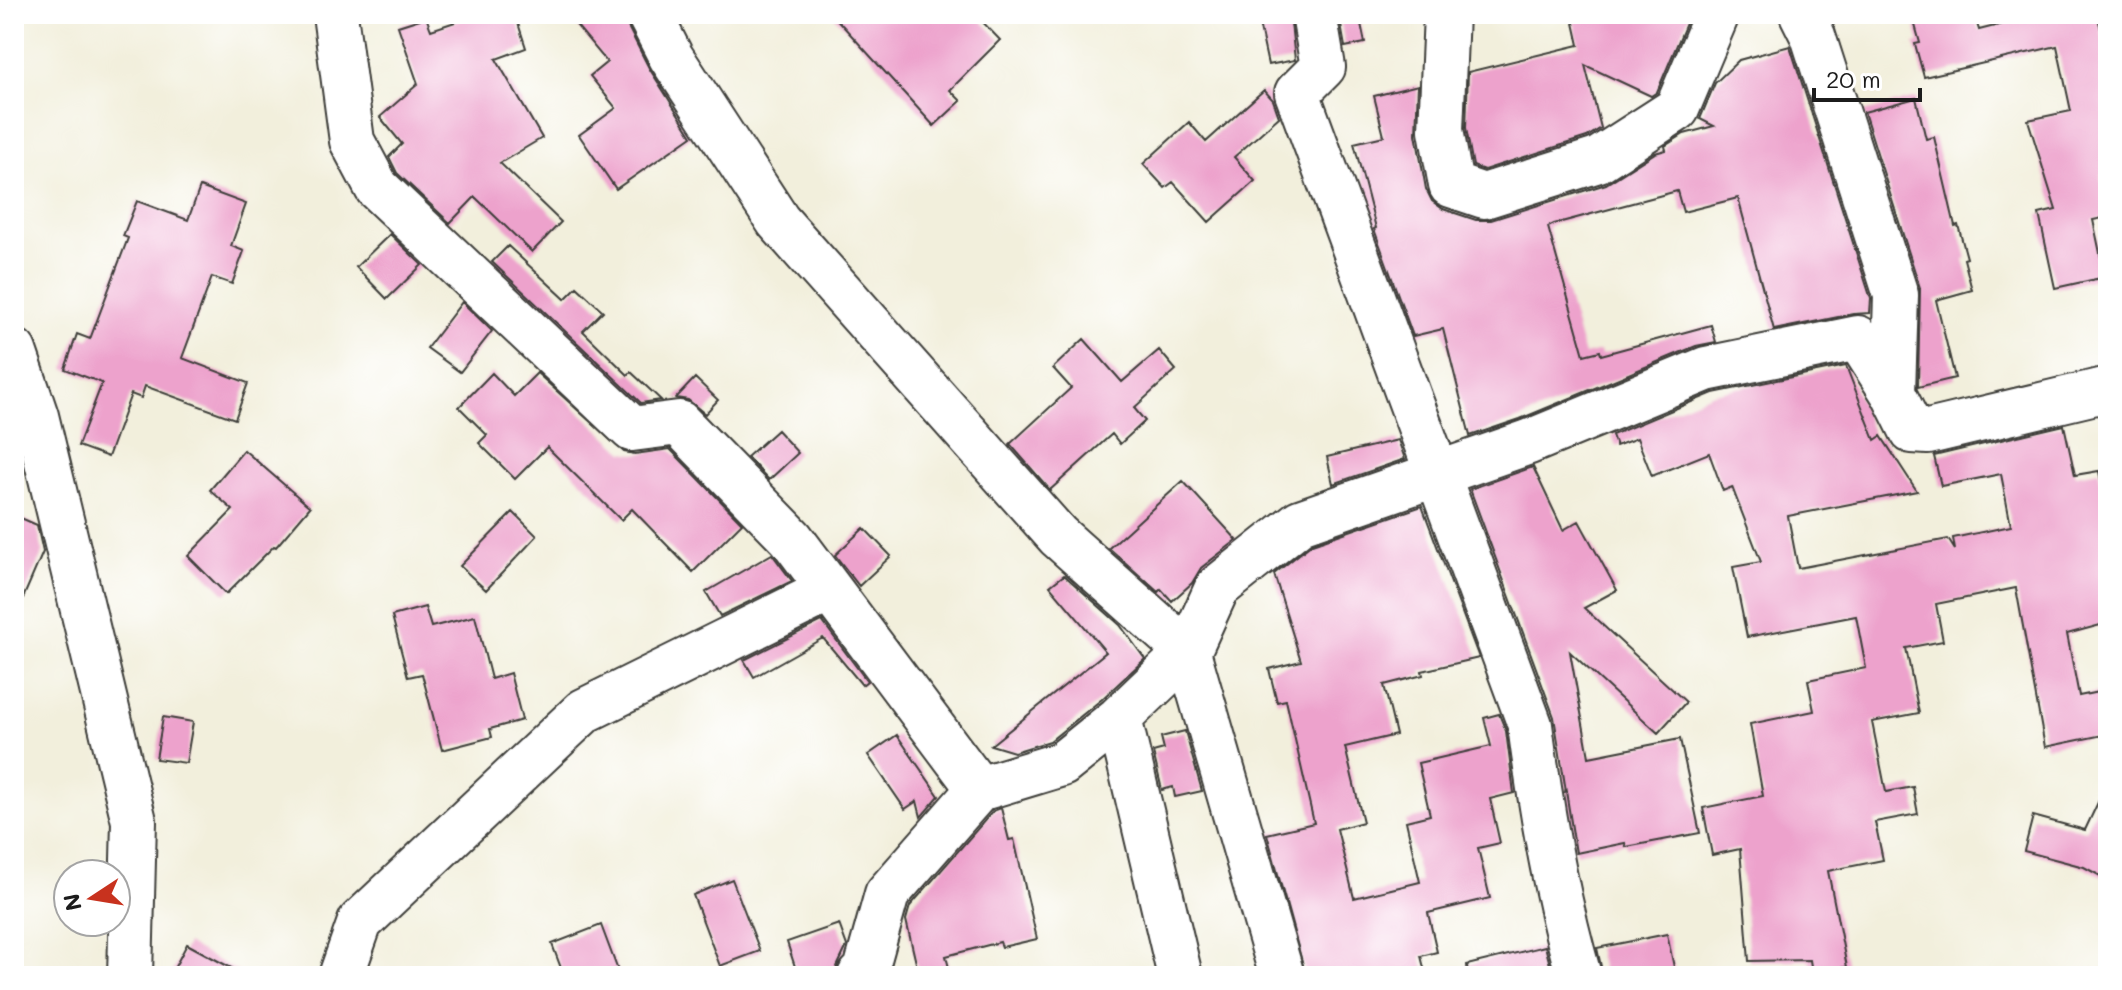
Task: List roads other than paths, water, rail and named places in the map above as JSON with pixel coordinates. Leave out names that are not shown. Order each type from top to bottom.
[{"type":"street","points":[[335,14],[352,141],[377,188],[632,429],[679,423],[791,538],[979,789]]},
{"type":"street","points":[[649,14],[671,57],[778,221],[1058,536],[1188,652],[1282,976]]},
{"type":"street","points":[[1314,14],[1323,67],[1297,93],[1530,725],[1543,826],[1564,926],[1579,976]]},
{"type":"street","points":[[1446,14],[1441,130],[1451,185],[1484,196],[1598,160],[1677,109],[1717,14]]},
{"type":"street","points":[[1802,14],[1813,36],[1896,295],[1893,393]]},
{"type":"street","points":[[860,976],[866,970],[887,894],[979,789],[1062,764],[1119,718],[1188,652],[1217,588],[1300,522],[1529,442],[1706,369],[1858,338],[1893,393],[1912,431],[1928,432],[2108,389]]},
{"type":"street","points":[[14,351],[36,416],[134,821],[130,976]]},
{"type":"street","points":[[341,976],[360,922],[584,711],[829,590]]},
{"type":"street","points":[[1119,718],[1180,976]]}]
